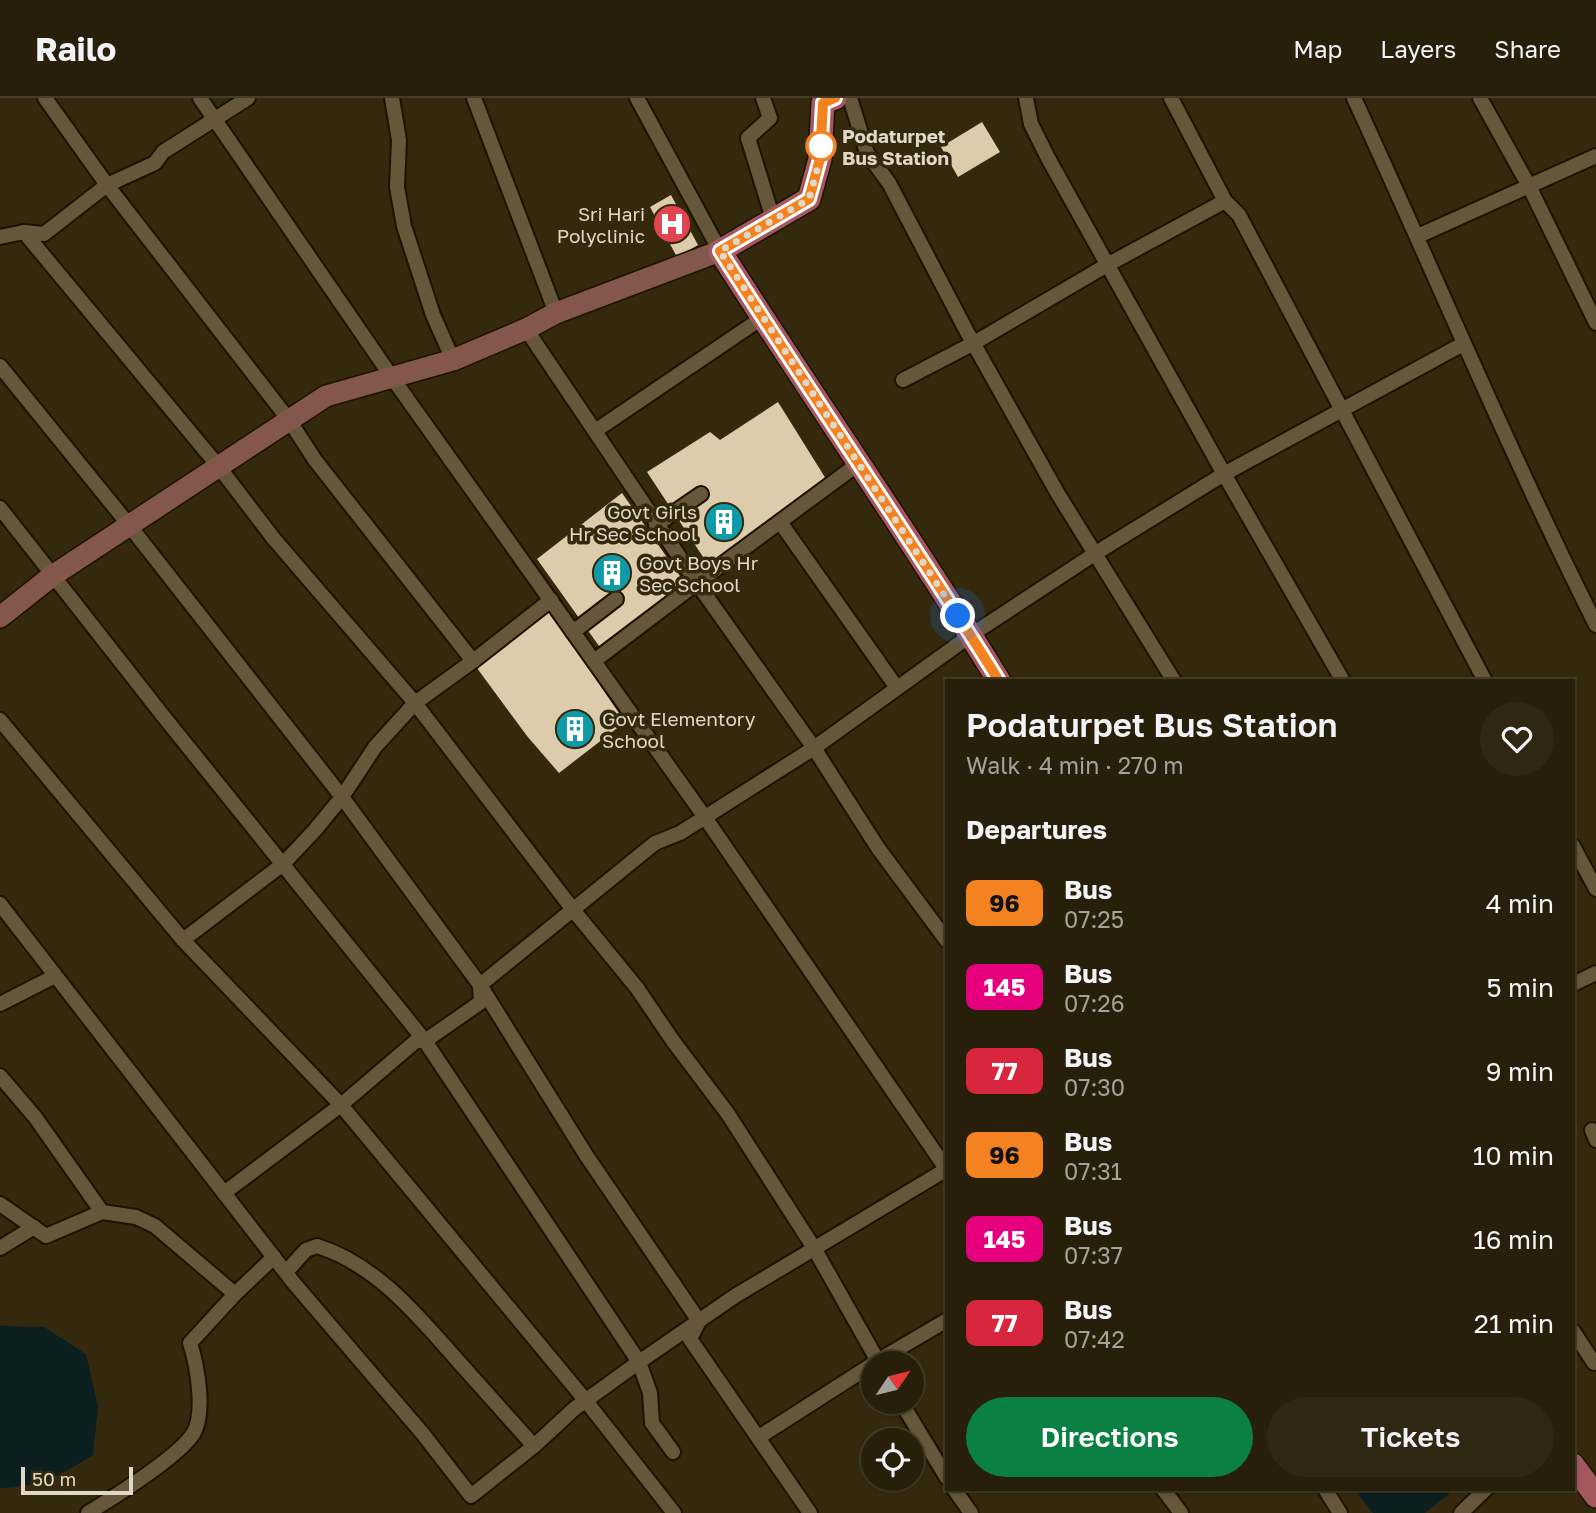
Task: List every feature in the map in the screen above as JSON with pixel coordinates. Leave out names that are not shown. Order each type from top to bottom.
[{"type":"main road","points":[[0,617],[52,576],[326,397],[453,360],[526,329],[556,313],[720,251],[809,199],[820,159],[823,103],[835,98]]},
{"type":"main road","points":[[720,251],[998,679]]},
{"type":"main road","points":[[1575,1468],[1596,1496]]},
{"type":"street","points":[[45,98],[107,186],[289,420],[315,460],[473,661]]},
{"type":"street","points":[[200,98],[391,376],[704,816],[945,1166]]},
{"type":"street","points":[[0,237],[24,232],[44,234],[107,186],[155,163],[163,152],[248,98]]},
{"type":"street","points":[[392,98],[399,139],[397,187],[404,226],[429,304],[453,360]]},
{"type":"street","points":[[474,98],[556,313]]},
{"type":"street","points":[[637,98],[720,251]]},
{"type":"street","points":[[763,98],[770,118],[748,138],[773,219]]},
{"type":"street","points":[[850,98],[867,153],[889,183],[1058,494],[1173,679]]},
{"type":"street","points":[[1027,98],[1031,124],[1107,265],[1342,679]]},
{"type":"street","points":[[1171,98],[1226,201],[1239,215],[1484,679]]},
{"type":"street","points":[[1354,98],[1418,236],[1463,344],[1596,625]]},
{"type":"street","points":[[1480,98],[1529,186],[1596,323]]},
{"type":"street","points":[[1418,236],[1596,156]]},
{"type":"street","points":[[903,380],[1226,201]]},
{"type":"street","points":[[24,232],[219,467],[274,539],[415,703],[574,911],[637,988],[728,1114],[814,1248],[870,1351]]},
{"type":"street","points":[[595,431],[762,318]]},
{"type":"street","points":[[526,329],[656,525],[814,748],[878,848],[945,938]]},
{"type":"street","points":[[480,985],[655,843],[680,833],[814,748],[971,635],[1096,553],[1224,474],[1463,344]]},
{"type":"street","points":[[0,366],[129,525],[342,797],[480,985],[586,1155],[699,1321]]},
{"type":"street","points":[[594,661],[858,464]]},
{"type":"street","points":[[656,525],[701,494]]},
{"type":"street","points":[[0,508],[425,1041],[639,1362],[650,1393],[652,1423],[673,1452]]},
{"type":"street","points":[[780,522],[897,688]]},
{"type":"street","points":[[573,632],[616,599]]},
{"type":"street","points":[[183,940],[283,864],[315,830],[342,797],[375,747],[415,703],[551,600]]},
{"type":"street","points":[[0,720],[183,940],[341,1105],[586,1401],[674,1513]]},
{"type":"street","points":[[1575,850],[1596,889]]},
{"type":"street","points":[[0,904],[274,1257],[423,1434],[471,1496],[586,1401],[639,1362],[814,1248],[945,1170]]},
{"type":"street","points":[[1575,983],[1596,973]]},
{"type":"street","points":[[0,1004],[55,976]]},
{"type":"street","points":[[225,1193],[341,1105],[416,1041],[425,1041],[481,1002],[480,985]]},
{"type":"street","points":[[0,1076],[35,1117],[102,1212]]},
{"type":"street","points":[[0,1204],[46,1236],[102,1212],[136,1217],[155,1226],[235,1294]]},
{"type":"street","points":[[0,1248],[34,1227]]},
{"type":"street","points":[[286,1272],[306,1250],[317,1245],[368,1272],[408,1305],[534,1446]]},
{"type":"street","points":[[88,1513],[178,1450],[194,1432],[200,1400],[198,1367],[190,1343],[274,1257]]},
{"type":"street","points":[[699,1321],[690,1339],[810,1513]]},
{"type":"street","points":[[896,1351],[945,1321]]},
{"type":"street","points":[[1575,1334],[1594,1363]]},
{"type":"street","points":[[759,1437],[861,1372]]},
{"type":"street","points":[[908,1414],[945,1475]]},
{"type":"street","points":[[955,1491],[971,1513]]},
{"type":"street","points":[[1164,1491],[1181,1513]]},
{"type":"street","points":[[1326,1491],[1340,1513]]},
{"type":"street","points":[[1461,1513],[1484,1491]]},
{"type":"shaded area","points":[[0,1326],[44,1327],[86,1354],[98,1407],[93,1455],[49,1479],[25,1486],[0,1488]]},
{"type":"shaded area","points":[[1356,1491],[1452,1491],[1425,1513],[1373,1513]]},
{"type":"building","points":[[982,122],[1000,152],[958,177],[941,147]]},
{"type":"building","points":[[671,195],[698,245],[677,257],[650,207]]},
{"type":"building","name":"Govt Girls Hr Sec School","points":[[778,402],[826,479],[709,566],[647,472],[710,432],[720,440]]},
{"type":"building","name":"Govt Boys Hr Sec School","points":[[622,493],[687,586],[604,653],[537,559]]},
{"type":"building","points":[[547,607],[625,722],[559,773],[527,736],[474,664]]},
{"type":"bus line","name":"96","points":[[835,98],[823,103],[820,159],[809,199],[720,251],[851,454],[909,538],[998,679]]},
{"type":"place","name":"Podaturpet Bus Station","points":[[821,146]]},
{"type":"place","name":"Sri Hari Polyclinic","points":[[672,224]]},
{"type":"place","name":"Govt Girls Hr Sec School","points":[[724,522]]},
{"type":"place","name":"Govt Boys Hr Sec School","points":[[612,573]]},
{"type":"place","name":"Govt Elementory School","points":[[575,729]]},
{"type":"route","points":[[821,146],[809,199],[720,251],[958,616]]}]
